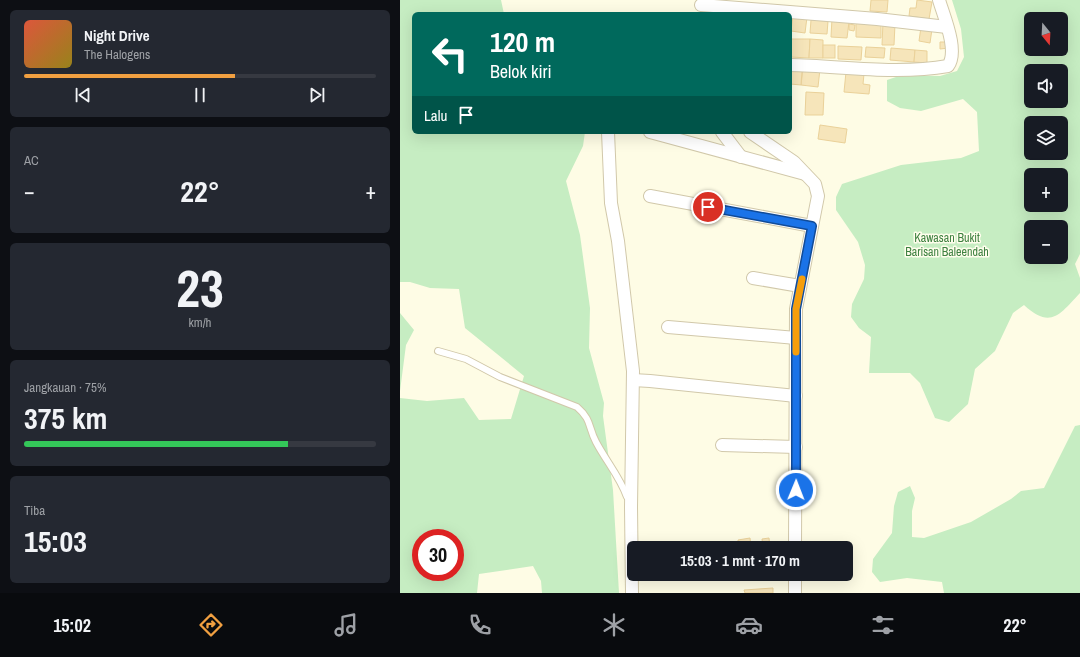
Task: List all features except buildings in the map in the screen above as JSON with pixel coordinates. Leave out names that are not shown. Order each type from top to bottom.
[{"type":"street","points":[[792,65],[888,70],[937,68],[948,66],[951,62],[953,48],[939,0]]},
{"type":"street","points":[[701,6],[782,12]]},
{"type":"street","points":[[792,13],[877,19],[947,27]]},
{"type":"street","points":[[608,134],[612,203],[633,371],[631,507],[632,593]]},
{"type":"street","points":[[657,134],[805,174]]},
{"type":"street","points":[[724,134],[741,157]]},
{"type":"street","points":[[753,134],[794,162],[815,184],[818,196],[796,309],[795,541]]},
{"type":"street","points":[[650,196],[812,226]]},
{"type":"street","points":[[753,278],[800,286]]},
{"type":"street","points":[[668,327],[796,338]]},
{"type":"street","points":[[633,380],[796,396]]},
{"type":"street","points":[[722,445],[796,447]]},
{"type":"street","points":[[795,581],[795,593]]},
{"type":"lane","points":[[438,351],[466,359],[500,377],[577,407],[585,414],[590,423],[596,441],[623,484],[631,507]]},
{"type":"green space","points":[[400,0],[501,0],[504,12],[412,12],[412,134],[585,134],[583,146],[566,181],[580,235],[590,308],[589,348],[604,403],[603,416],[613,490],[619,593],[542,593],[541,581],[533,566],[479,574],[477,593],[400,593],[400,398],[427,401],[464,398],[479,420],[511,419],[524,376],[465,328],[459,289],[430,288],[410,282],[400,282]]},
{"type":"green space","name":"Kawasan Bukit Barisan Baleendah","points":[[952,0],[1080,0],[1080,254],[1075,264],[1080,278],[1080,293],[1061,313],[1055,316],[1048,318],[1041,317],[1033,313],[1024,305],[1013,313],[995,351],[975,369],[968,404],[949,422],[935,418],[920,383],[910,373],[869,373],[871,337],[859,328],[851,317],[852,304],[864,279],[865,265],[858,242],[836,210],[836,197],[842,184],[901,165],[961,158],[979,151],[977,112],[963,99],[921,111],[900,108],[887,101],[887,80],[902,75],[940,76],[957,71],[964,57],[961,29]]},
{"type":"green space","points":[[400,313],[414,330],[406,345],[400,391]]},
{"type":"green space","points":[[1080,425],[1080,593],[944,593],[942,582],[907,578],[880,582],[872,572],[873,559],[892,533],[894,506],[898,492],[910,486],[915,498],[912,511],[912,537],[924,538],[971,522],[1011,499],[1021,491],[1044,488],[1075,426]]},
{"type":"slow traffic","points":[[796,352],[796,309],[802,279]]},
{"type":"route","points":[[708,207],[812,226],[796,309],[796,490]]}]
